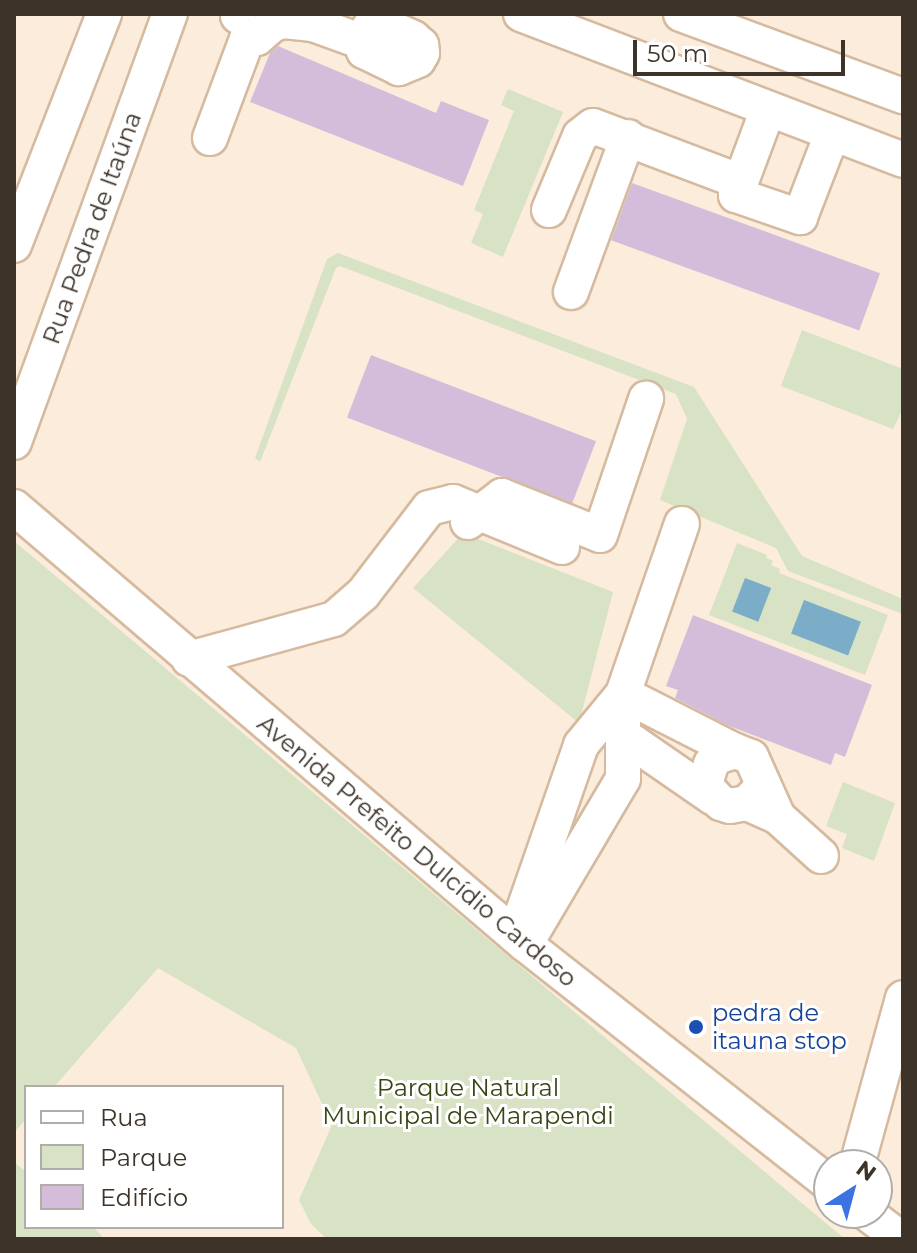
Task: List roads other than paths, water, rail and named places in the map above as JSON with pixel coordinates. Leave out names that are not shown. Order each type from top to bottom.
[{"type":"street","points":[[14,196],[84,14]]},
{"type":"street","points":[[14,245],[104,14]]},
{"type":"street","name":"Rua Pedra de Itaúna","points":[[14,442],[170,14]]},
{"type":"street","points":[[320,14],[384,25]]},
{"type":"street","points":[[521,14],[903,160]]},
{"type":"street","points":[[681,14],[903,96]]},
{"type":"street","points":[[210,138],[247,39],[257,38],[273,24],[284,21],[384,25]]},
{"type":"street","points":[[738,188],[768,109]]},
{"type":"street","points":[[555,212],[580,136],[593,126],[800,217],[832,134]]},
{"type":"street","points":[[571,292],[626,143]]},
{"type":"street","points":[[473,517],[502,496],[600,535],[646,399]]},
{"type":"street","points":[[192,661],[334,619],[363,594],[429,508],[453,502],[473,517],[559,552]]},
{"type":"street","name":"Avenida Prefeito Dulcídio Cardoso","points":[[14,507],[520,939],[813,1170]]},
{"type":"street","points":[[520,939],[581,745],[623,694],[682,524]]},
{"type":"street","points":[[520,939],[623,779],[623,694]]},
{"type":"street","points":[[623,694],[751,757],[757,764],[762,801],[821,856]]},
{"type":"street","points":[[624,736],[730,806],[762,801]]},
{"type":"street","points":[[714,798],[709,790],[707,772],[717,757],[735,751]]},
{"type":"street","points":[[862,1149],[895,1050],[903,998]]},
{"type":"water","points":[[745,578],[771,588],[758,622],[732,612]]},
{"type":"water","points":[[804,600],[861,622],[848,655],[791,634]]},
{"type":"place","name":"pedra de itauna stop","points":[[696,1027]]},
{"type":"park label","name":"Parque Natural Municipal de Marapendi","points":[[468,1102]]}]
